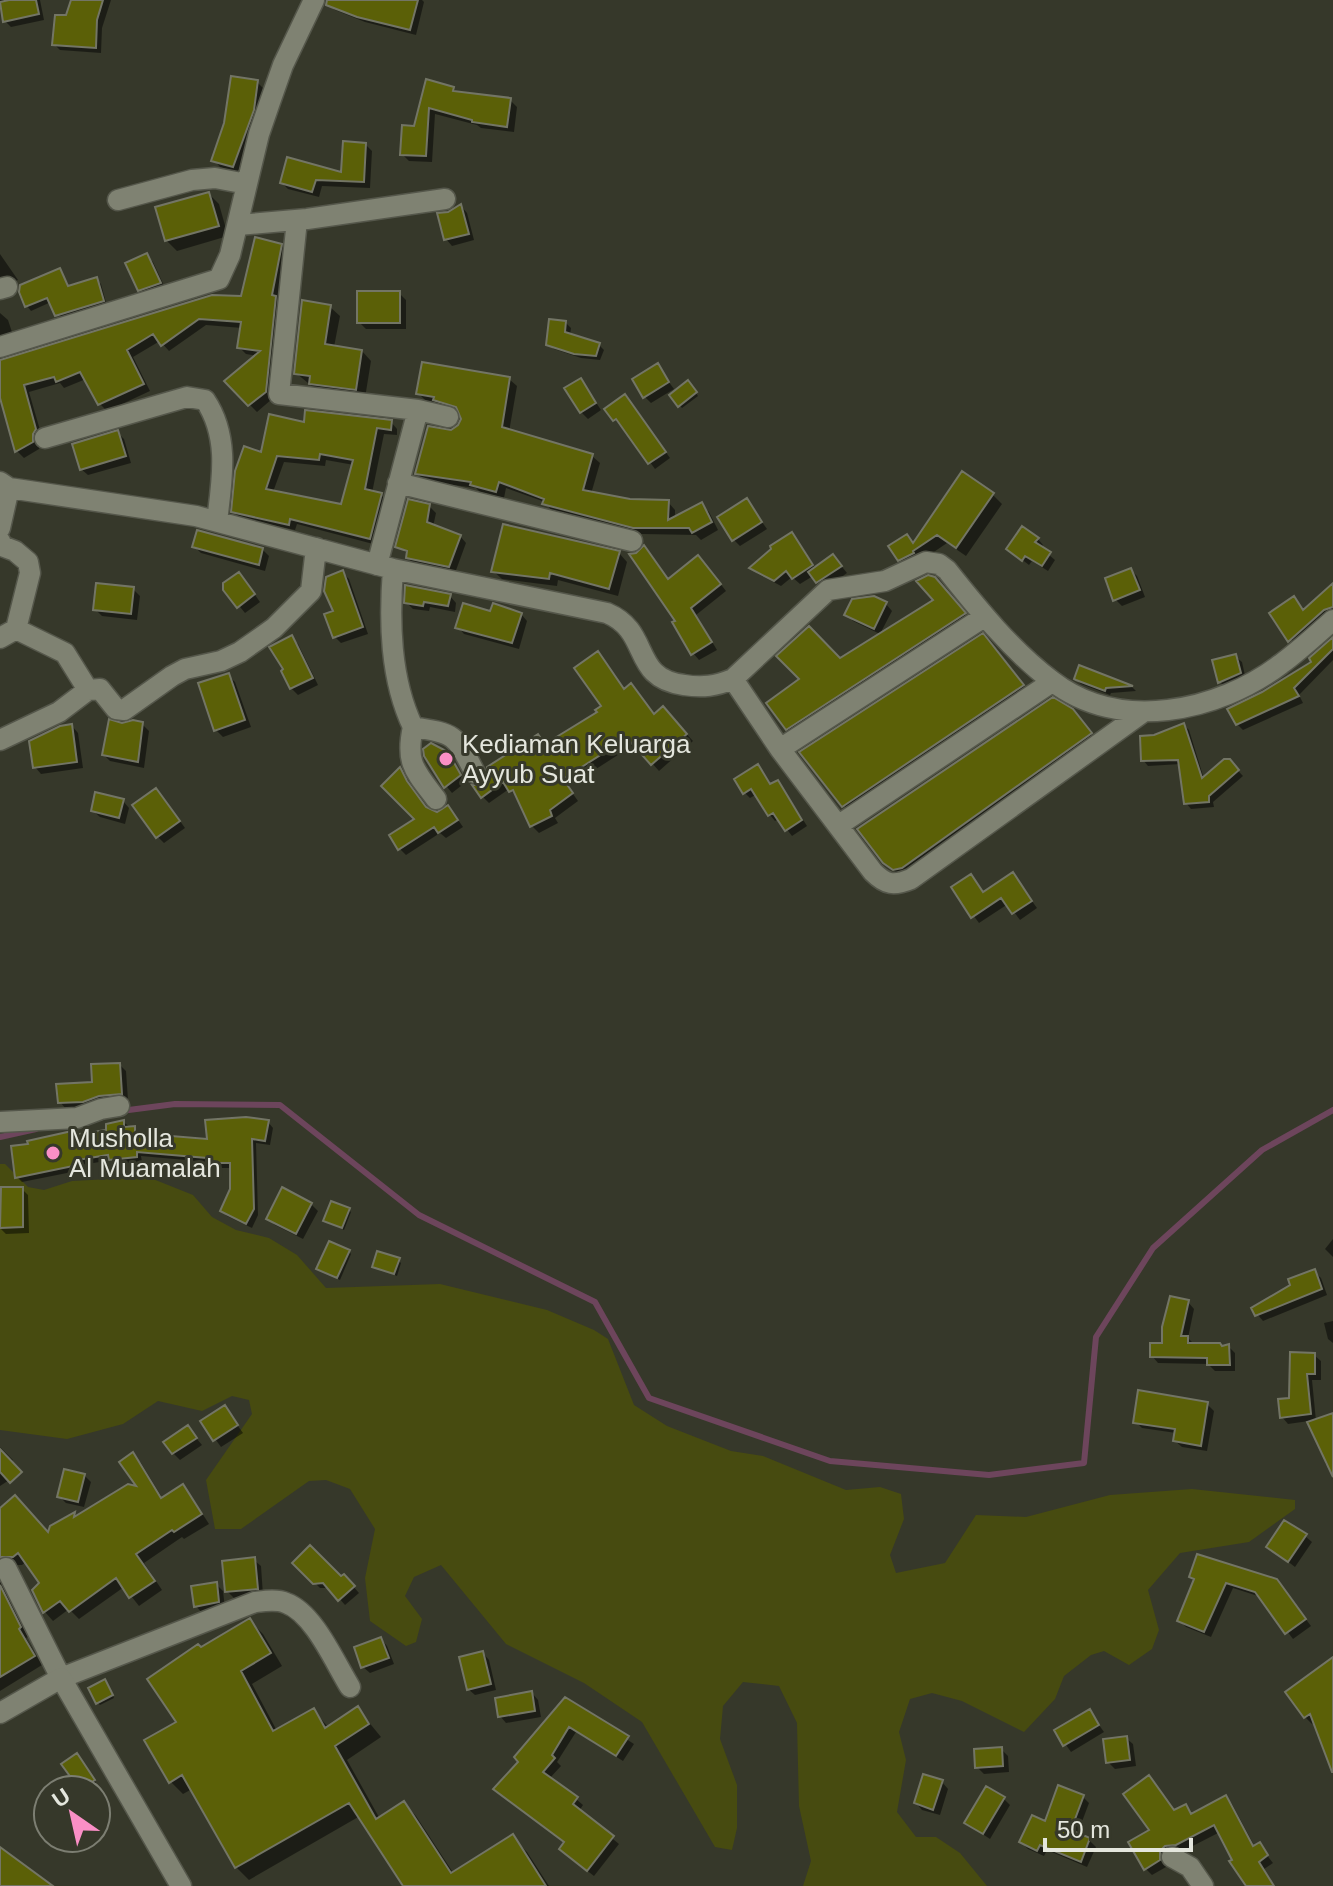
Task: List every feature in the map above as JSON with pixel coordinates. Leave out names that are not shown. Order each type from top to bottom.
[{"type":"street","points":[[0,347],[219,279],[226,267],[238,225],[259,134],[283,65],[314,0]]},
{"type":"street","points":[[118,200],[192,180],[215,178],[247,184]]},
{"type":"street","points":[[238,225],[445,199]]},
{"type":"street","points":[[297,220],[279,394],[418,410],[448,417]]},
{"type":"street","points":[[45,438],[187,397],[205,400],[213,412],[224,463],[217,521]]},
{"type":"street","points":[[418,410],[398,483],[385,567],[399,686],[413,727],[408,749],[412,766],[436,799]]},
{"type":"street","points":[[398,483],[632,541]]},
{"type":"street","points":[[0,528],[5,485],[217,521],[385,567],[618,617],[634,636],[652,673],[668,683],[707,686],[733,679],[828,590],[885,581],[926,562],[939,564],[947,570],[984,617],[1052,682],[1112,710],[1142,713],[1168,710],[1235,690],[1281,665],[1333,620]]},
{"type":"street","points":[[0,541],[2,546],[15,551],[28,562],[30,573],[8,634],[65,653],[88,690]]},
{"type":"street","points":[[0,740],[59,712],[88,690],[100,689],[116,709],[124,710],[185,669],[221,661],[255,644],[302,603],[311,591],[316,548]]},
{"type":"street","points":[[780,749],[984,617]]},
{"type":"street","points":[[733,679],[780,749],[879,878],[886,883],[898,884],[911,879],[1142,713]]},
{"type":"street","points":[[839,825],[1052,682]]},
{"type":"street","points":[[413,727],[451,735],[475,773]]},
{"type":"street","points":[[0,1122],[66,1120],[119,1106]]},
{"type":"street","points":[[6,1568],[61,1678],[181,1886]]},
{"type":"street","points":[[0,1713],[61,1678],[255,1602],[288,1603],[310,1620],[350,1687]]},
{"type":"street","points":[[1172,1857],[1190,1867],[1203,1886]]},
{"type":"green space","points":[[0,1164],[5,1164],[28,1187],[44,1190],[72,1181],[148,1177],[193,1195],[212,1217],[236,1230],[269,1238],[297,1255],[326,1288],[440,1284],[547,1310],[594,1330],[608,1339],[634,1405],[667,1426],[731,1451],[763,1456],[846,1490],[880,1487],[901,1494],[904,1519],[890,1555],[896,1573],[945,1563],[976,1515],[1026,1517],[1110,1495],[1192,1489],[1295,1500],[1295,1509],[1249,1542],[1180,1553],[1148,1590],[1159,1630],[1152,1649],[1129,1665],[1104,1651],[1091,1655],[1064,1676],[1055,1699],[1024,1732],[962,1701],[932,1693],[910,1699],[899,1732],[906,1760],[897,1812],[916,1837],[936,1837],[960,1853],[987,1886],[803,1886],[811,1861],[799,1806],[797,1723],[779,1686],[743,1682],[723,1706],[720,1739],[737,1785],[737,1828],[732,1850],[715,1847],[642,1722],[584,1683],[506,1644],[441,1565],[414,1577],[405,1596],[422,1619],[416,1642],[406,1646],[370,1621],[365,1578],[375,1529],[350,1489],[326,1480],[309,1481],[241,1529],[215,1529],[206,1480],[252,1414],[249,1400],[232,1396],[202,1411],[158,1401],[123,1424],[67,1439],[0,1430]]},
{"type":"building","points":[[36,0],[39,14],[3,22],[0,2]]},
{"type":"building","points":[[71,0],[103,0],[97,20],[96,48],[52,45],[55,15],[66,15]]},
{"type":"building","points":[[327,0],[418,0],[410,30],[357,17],[326,5]]},
{"type":"building","points":[[231,76],[258,80],[254,110],[233,167],[211,161],[224,123]]},
{"type":"building","points":[[426,79],[454,87],[453,91],[511,98],[507,127],[472,122],[429,108],[426,156],[400,155],[402,125],[414,126]]},
{"type":"building","points":[[343,141],[366,143],[364,182],[316,180],[312,192],[280,183],[287,157],[341,172]]},
{"type":"building","points":[[209,192],[219,226],[165,241],[155,207]]},
{"type":"building","points":[[461,204],[469,234],[444,240],[437,213],[448,212]]},
{"type":"building","points":[[255,237],[282,244],[272,295],[276,296],[266,392],[248,406],[224,381],[260,351],[237,348],[241,322],[199,319],[161,346],[153,334],[127,350],[144,384],[98,405],[80,372],[56,382],[54,377],[24,385],[36,429],[33,442],[15,452],[0,398],[0,360],[212,295],[241,296]]},
{"type":"building","points":[[147,253],[161,283],[138,291],[125,263]]},
{"type":"building","points":[[60,268],[68,286],[97,277],[104,301],[55,316],[47,298],[25,307],[19,292],[20,285]]},
{"type":"building","points":[[357,291],[400,291],[400,323],[357,323]]},
{"type":"building","points":[[302,300],[331,305],[325,344],[362,350],[356,390],[309,384],[310,376],[294,374]]},
{"type":"building","points":[[549,319],[566,321],[565,332],[600,343],[596,356],[574,354],[546,345]]},
{"type":"building","points":[[422,362],[510,377],[502,427],[593,454],[583,490],[630,499],[669,500],[668,520],[702,502],[712,522],[692,533],[689,528],[633,528],[542,504],[544,499],[499,482],[496,492],[470,485],[471,482],[415,474],[428,426],[451,430],[461,419],[456,407],[433,400],[434,397],[416,394]]},
{"type":"building","points":[[658,363],[669,382],[643,398],[632,379]]},
{"type":"building","points":[[581,378],[596,403],[580,413],[564,388]]},
{"type":"building","points":[[688,380],[697,392],[678,407],[669,395]]},
{"type":"building","points":[[625,394],[666,452],[648,464],[616,419],[613,421],[604,409]]},
{"type":"building","points":[[305,410],[392,420],[391,430],[377,428],[365,489],[382,493],[370,539],[290,519],[289,525],[231,512],[235,471],[244,446],[261,452],[269,414],[304,422]],"holes":[[[320,454],[353,460],[341,504],[266,489],[277,456],[319,460]]]},
{"type":"building","points":[[118,430],[126,456],[80,470],[72,444]]},
{"type":"building","points":[[962,471],[994,493],[956,548],[937,535],[898,561],[888,546],[907,534],[913,543]]},
{"type":"building","points":[[747,498],[762,522],[732,541],[717,517]]},
{"type":"building","points":[[408,499],[430,504],[427,522],[461,535],[449,567],[406,558],[407,551],[395,547]]},
{"type":"building","points":[[503,524],[620,551],[609,589],[550,573],[549,579],[491,572]]},
{"type":"building","points":[[1022,526],[1039,538],[1035,542],[1051,552],[1042,566],[1025,556],[1022,561],[1006,549]]},
{"type":"building","points":[[197,530],[263,548],[259,565],[192,547]]},
{"type":"building","points":[[792,532],[813,565],[792,579],[786,571],[774,581],[749,568],[771,549],[770,546]]},
{"type":"building","points":[[644,545],[668,579],[698,555],[721,584],[691,608],[712,642],[691,655],[672,622],[675,621],[629,554],[636,553]]},
{"type":"building","points":[[833,554],[842,566],[816,583],[808,572]]},
{"type":"building","points":[[1131,568],[1140,590],[1113,601],[1105,578]]},
{"type":"building","points":[[343,570],[363,627],[333,638],[324,614],[333,611],[324,591],[326,577]]},
{"type":"building","points":[[239,572],[255,594],[237,608],[223,590],[223,583]]},
{"type":"building","points":[[928,575],[935,577],[966,613],[786,730],[766,703],[799,679],[776,656],[809,626],[840,658],[933,600],[916,581]]},
{"type":"building","points":[[96,583],[134,587],[131,614],[93,610]]},
{"type":"building","points":[[1333,583],[1333,607],[1324,610],[1288,642],[1269,613],[1294,596],[1303,610]]},
{"type":"building","points":[[405,585],[451,594],[448,606],[404,603]]},
{"type":"building","points":[[874,596],[887,602],[874,629],[844,615],[852,599]]},
{"type":"building","points":[[463,603],[490,611],[493,603],[522,613],[512,643],[455,628]]},
{"type":"building","points":[[983,633],[1024,685],[842,807],[799,752]]},
{"type":"building","points":[[292,635],[313,678],[290,689],[281,671],[283,669],[269,647]]},
{"type":"building","points":[[1333,637],[1333,649],[1294,688],[1299,696],[1236,725],[1227,709],[1311,662],[1309,658]]},
{"type":"building","points":[[598,651],[624,689],[631,683],[654,714],[663,706],[687,734],[651,765],[627,738],[563,779],[573,793],[550,810],[552,816],[530,827],[513,790],[509,792],[503,782],[481,798],[472,785],[485,781],[487,767],[538,734],[545,744],[597,712],[595,710],[601,706],[574,668]]},
{"type":"building","points":[[1236,654],[1241,673],[1218,683],[1212,660]]},
{"type":"building","points":[[1079,665],[1133,686],[1106,688],[1105,691],[1076,680]]},
{"type":"building","points":[[229,673],[245,720],[214,731],[198,683]]},
{"type":"building","points":[[1053,697],[1073,709],[1092,733],[902,868],[893,870],[883,863],[857,829]]},
{"type":"building","points":[[109,719],[122,723],[133,720],[143,722],[138,762],[102,755]]},
{"type":"building","points":[[1184,723],[1202,778],[1224,759],[1230,759],[1239,770],[1209,796],[1209,802],[1184,804],[1178,760],[1141,761],[1140,736],[1154,735]]},
{"type":"building","points":[[72,724],[77,762],[33,768],[29,741],[60,726]]},
{"type":"building","name":"Kediaman Keluarga Ayyub Suat","points":[[431,743],[448,752],[461,775],[444,788],[424,756],[423,749]]},
{"type":"building","points":[[758,764],[770,784],[778,780],[802,820],[785,831],[773,813],[768,816],[751,789],[743,794],[734,779]]},
{"type":"building","points":[[400,767],[426,807],[437,812],[448,805],[458,820],[438,833],[434,827],[398,850],[389,835],[414,819],[381,786]]},
{"type":"building","points":[[156,788],[180,821],[156,838],[132,805]]},
{"type":"building","points":[[95,792],[124,799],[119,818],[91,811]]},
{"type":"building","points":[[1013,872],[1032,901],[1012,914],[1001,898],[971,918],[951,887],[971,874],[983,892]]},
{"type":"building","points":[[120,1063],[122,1094],[99,1096],[83,1102],[58,1103],[56,1084],[92,1082],[91,1064]]},
{"type":"building","points":[[246,1117],[269,1120],[265,1141],[252,1139],[254,1209],[246,1224],[220,1211],[230,1189],[230,1163],[207,1163],[207,1158],[137,1152],[137,1157],[109,1160],[108,1155],[77,1160],[78,1165],[15,1178],[11,1146],[28,1144],[27,1141],[72,1131],[73,1135],[106,1130],[106,1124],[124,1120],[124,1127],[135,1126],[135,1133],[207,1139],[205,1120]]},
{"type":"building","points":[[1,1187],[23,1187],[23,1227],[0,1228]]},
{"type":"building","points":[[282,1187],[312,1203],[296,1234],[266,1219]]},
{"type":"building","points":[[331,1201],[350,1208],[342,1228],[323,1221]]},
{"type":"building","points":[[329,1241],[350,1250],[337,1278],[316,1269]]},
{"type":"building","points":[[377,1251],[400,1258],[394,1274],[372,1267]]},
{"type":"building","points":[[1315,1269],[1322,1289],[1255,1316],[1251,1308],[1290,1285],[1288,1279]]},
{"type":"building","points":[[1170,1296],[1189,1300],[1181,1336],[1188,1336],[1188,1343],[1229,1344],[1230,1365],[1207,1365],[1207,1358],[1150,1357],[1150,1343],[1162,1343],[1162,1327]]},
{"type":"building","points":[[1290,1352],[1315,1353],[1315,1374],[1307,1374],[1311,1414],[1280,1418],[1278,1399],[1289,1398]]},
{"type":"building","points":[[1138,1390],[1208,1402],[1201,1446],[1173,1441],[1175,1429],[1133,1423]]},
{"type":"building","points":[[225,1405],[238,1425],[213,1441],[200,1421]]},
{"type":"building","points":[[1333,1413],[1333,1477],[1307,1422]]},
{"type":"building","points":[[188,1425],[197,1438],[172,1454],[163,1442]]},
{"type":"building","points":[[0,1449],[22,1472],[10,1483],[0,1472]]},
{"type":"building","points":[[133,1452],[161,1498],[183,1484],[202,1514],[136,1554],[155,1581],[129,1598],[116,1578],[69,1612],[60,1601],[43,1613],[32,1590],[39,1583],[18,1553],[13,1557],[0,1557],[0,1508],[15,1495],[48,1532],[50,1526],[75,1512],[74,1517],[128,1484],[136,1486],[119,1462]]},
{"type":"building","points":[[64,1469],[85,1474],[78,1502],[57,1497]]},
{"type":"building","points":[[1284,1520],[1307,1534],[1288,1562],[1266,1547]]},
{"type":"building","points":[[310,1545],[355,1586],[338,1601],[323,1583],[313,1584],[292,1563]]},
{"type":"building","points":[[1197,1554],[1277,1579],[1306,1619],[1285,1634],[1255,1592],[1226,1583],[1204,1632],[1177,1621],[1194,1579],[1189,1577]]},
{"type":"building","points":[[255,1557],[258,1589],[225,1592],[222,1561]]},
{"type":"building","points":[[217,1582],[219,1602],[194,1607],[191,1586]]},
{"type":"building","points":[[0,1585],[21,1627],[19,1629],[35,1656],[0,1677]]},
{"type":"building","points":[[250,1618],[271,1653],[241,1671],[273,1731],[314,1708],[325,1728],[358,1706],[369,1724],[335,1746],[376,1819],[404,1801],[451,1873],[513,1834],[546,1886],[403,1886],[349,1803],[235,1868],[182,1775],[169,1783],[144,1740],[176,1722],[147,1679],[198,1644],[201,1647]]},
{"type":"building","points":[[381,1637],[389,1658],[361,1668],[354,1647]]},
{"type":"building","points":[[483,1651],[491,1684],[467,1690],[459,1657]]},
{"type":"building","points":[[1333,1657],[1332,1772],[1310,1714],[1304,1718],[1285,1692]]},
{"type":"building","points":[[105,1679],[113,1695],[96,1704],[88,1688]]},
{"type":"building","points":[[532,1691],[535,1711],[498,1717],[495,1698]]},
{"type":"building","points":[[565,1697],[629,1736],[616,1756],[569,1727],[552,1755],[555,1758],[543,1772],[578,1797],[573,1804],[614,1836],[587,1871],[559,1849],[564,1842],[493,1789],[518,1762],[514,1757]]},
{"type":"building","points":[[1090,1709],[1099,1725],[1063,1746],[1054,1730]]},
{"type":"building","points":[[1127,1736],[1130,1760],[1106,1763],[1103,1739]]},
{"type":"building","points":[[1002,1747],[1003,1766],[975,1768],[974,1749]]},
{"type":"building","points":[[77,1753],[91,1774],[68,1774],[61,1764]]},
{"type":"building","points":[[923,1774],[943,1780],[933,1810],[914,1803]]},
{"type":"building","points":[[1149,1775],[1174,1810],[1186,1804],[1191,1814],[1226,1795],[1253,1846],[1260,1842],[1268,1855],[1259,1862],[1274,1886],[1246,1886],[1229,1861],[1232,1860],[1214,1825],[1176,1845],[1165,1846],[1160,1851],[1160,1860],[1144,1870],[1128,1842],[1149,1830],[1123,1794]]},
{"type":"building","points":[[1058,1785],[1084,1795],[1071,1830],[1090,1838],[1081,1862],[1040,1845],[1037,1851],[1019,1842],[1032,1815],[1045,1821]]},
{"type":"building","points":[[986,1786],[1005,1797],[983,1834],[964,1823]]},
{"type":"building","points":[[0,1847],[53,1886],[0,1886]]},
{"type":"waterway","points":[[121,1111],[175,1104],[280,1105],[419,1215],[595,1302],[649,1398],[830,1461],[989,1475],[1084,1463],[1096,1337],[1153,1248],[1262,1150],[1333,1110]]},
{"type":"waterway","points":[[0,1137],[36,1129]]},
{"type":"place","name":"Kediaman Keluarga Ayyub Suat","points":[[446,759]]},
{"type":"place","name":"Musholla Al Muamalah","points":[[53,1153]]}]
